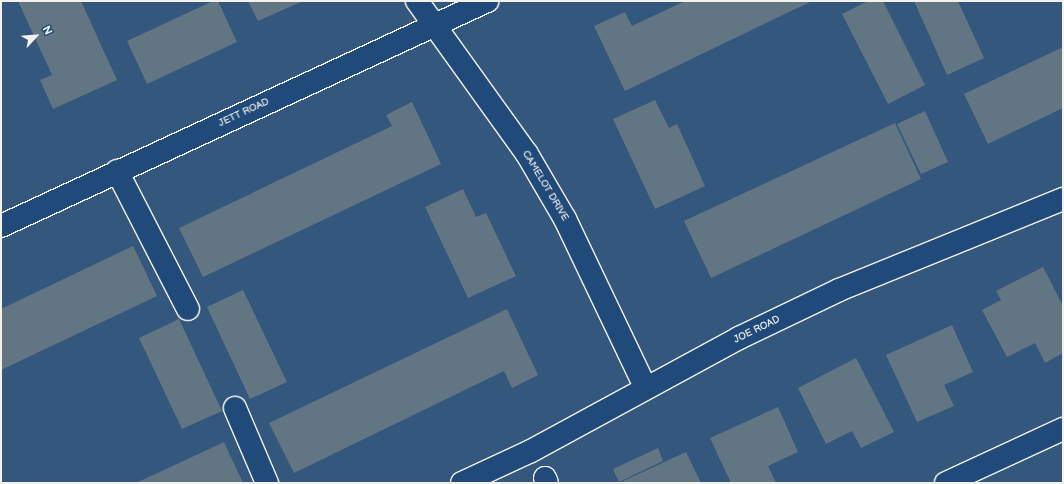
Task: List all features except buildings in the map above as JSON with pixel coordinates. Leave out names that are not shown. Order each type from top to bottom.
[{"type":"street","name":"CAMELOT DRIVE","points":[[417,1],[528,154],[565,219],[646,388]]},
{"type":"street","name":"JETT ROAD","points":[[1,226],[487,1]]},
{"type":"street","points":[[117,171],[188,309]]},
{"type":"street","name":"JOE ROAD","points":[[462,483],[537,448],[739,338],[839,290],[1063,199]]},
{"type":"street","points":[[235,408],[267,483]]},
{"type":"street","points":[[946,483],[1063,429]]}]
